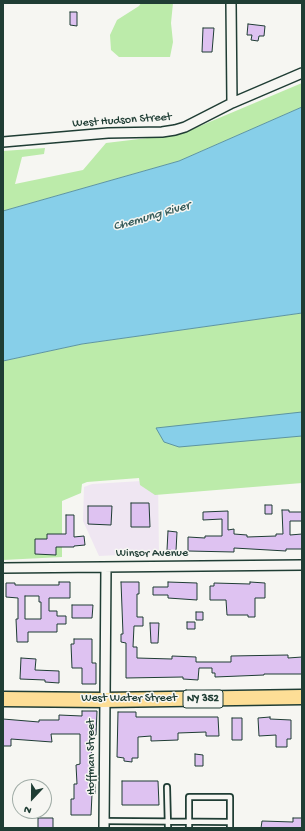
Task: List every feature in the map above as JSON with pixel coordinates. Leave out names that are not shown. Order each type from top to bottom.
[{"type":"main road","name":"West Water Street","points":[[3,699],[104,700],[302,697]]},
{"type":"street","points":[[231,3],[232,103]]},
{"type":"street","name":"West Hudson Street","points":[[3,142],[108,133],[162,132],[185,127],[232,103],[302,73]]},
{"type":"street","name":"Winsor Avenue","points":[[3,568],[302,565]]},
{"type":"street","name":"Hoffman Street","points":[[104,825],[106,567]]},
{"type":"lane","points":[[167,787],[168,828]]},
{"type":"lane","points":[[189,828],[189,797],[230,797],[230,828]]},
{"type":"lane","points":[[104,825],[168,822],[230,822]]},
{"type":"shaded area","points":[[158,480],[159,553],[99,556],[83,521],[84,487],[92,484]]},
{"type":"green space","points":[[141,3],[173,3],[171,23],[173,42],[170,57],[119,57],[111,50],[110,35],[117,20],[139,6]]},
{"type":"green space","points":[[302,83],[302,107],[179,161],[3,211],[3,151],[45,148],[44,154],[22,157],[15,184],[83,170],[106,143],[181,134]]},
{"type":"green space","points":[[302,313],[302,483],[155,495],[140,485],[139,478],[87,482],[82,484],[81,493],[62,501],[62,557],[3,560],[3,361],[82,344]]},
{"type":"water","name":"Chemung River","points":[[302,107],[302,313],[82,344],[3,361],[3,211],[179,161]]},
{"type":"water","points":[[302,412],[302,436],[179,447],[164,442],[156,428]]},
{"type":"building","points":[[70,12],[77,12],[77,26],[70,25]]},
{"type":"building","points":[[248,24],[265,26],[264,36],[259,36],[258,41],[251,40],[252,35],[247,35]]},
{"type":"building","points":[[203,28],[214,28],[212,52],[202,52]]},
{"type":"building","points":[[131,503],[149,503],[150,527],[131,527]]},
{"type":"building","points":[[265,505],[272,505],[272,514],[265,514]]},
{"type":"building","points":[[88,506],[112,506],[111,525],[88,524]]},
{"type":"building","points":[[282,510],[289,510],[289,512],[302,512],[302,521],[290,521],[290,535],[302,534],[302,549],[286,549],[286,551],[234,548],[234,552],[188,551],[188,537],[205,538],[205,536],[222,536],[222,519],[203,520],[203,512],[228,511],[228,530],[234,529],[234,534],[247,535],[247,537],[276,536],[276,534],[283,534]]},
{"type":"building","points":[[66,515],[74,515],[74,537],[84,536],[85,545],[74,547],[56,547],[56,555],[35,554],[35,539],[47,539],[47,534],[66,534]]},
{"type":"building","points":[[168,531],[177,532],[176,551],[167,550]]},
{"type":"building","points":[[59,582],[70,582],[70,598],[49,598],[49,611],[57,611],[57,616],[66,616],[66,624],[57,624],[57,632],[28,632],[28,642],[17,642],[16,619],[18,619],[18,598],[6,597],[6,583],[15,583],[15,585],[59,585]],"holes":[[[25,596],[39,596],[39,602],[41,602],[41,619],[25,619]]]},
{"type":"building","points":[[121,582],[139,582],[139,594],[137,594],[137,617],[143,617],[143,626],[134,626],[133,647],[137,647],[137,658],[172,659],[172,656],[196,657],[196,662],[231,662],[231,656],[288,655],[288,658],[302,657],[302,674],[264,674],[215,677],[215,673],[212,673],[212,668],[199,668],[198,680],[183,679],[183,677],[126,678],[126,643],[121,642],[121,634],[123,634]]},
{"type":"building","points":[[168,582],[197,583],[197,600],[168,598],[168,595],[153,595],[153,587],[168,587]]},
{"type":"building","points":[[250,582],[265,583],[265,598],[255,598],[255,617],[248,617],[248,615],[227,615],[226,600],[210,600],[210,586],[214,586],[214,583],[250,584]]},
{"type":"building","points":[[72,605],[93,605],[92,618],[72,618]]},
{"type":"building","points":[[196,612],[203,612],[203,620],[196,620]]},
{"type":"building","points":[[187,622],[195,622],[195,629],[187,629]]},
{"type":"building","points":[[150,623],[159,623],[158,643],[151,643]]},
{"type":"building","points":[[74,639],[92,639],[92,663],[96,663],[96,684],[82,684],[82,668],[72,668],[71,644],[74,644]]},
{"type":"building","points":[[21,658],[36,659],[35,670],[59,671],[59,683],[45,682],[45,680],[20,679]]},
{"type":"building","points":[[82,711],[97,711],[96,735],[91,735],[92,784],[95,784],[95,794],[92,794],[91,815],[71,815],[71,799],[74,799],[74,784],[77,784],[76,765],[80,764],[80,734],[51,734],[52,742],[11,739],[11,746],[3,746],[3,719],[39,722],[39,720],[59,720],[59,715],[82,716]]},
{"type":"building","points":[[118,712],[136,712],[136,717],[218,717],[219,736],[206,736],[206,732],[178,733],[178,740],[151,741],[151,736],[138,737],[138,758],[132,758],[132,762],[124,761],[124,758],[117,757]]},
{"type":"building","points":[[270,717],[270,719],[291,720],[291,739],[287,739],[287,747],[276,747],[276,735],[259,736],[258,718]]},
{"type":"building","points":[[232,718],[242,718],[242,740],[232,740]]},
{"type":"building","points":[[195,754],[203,755],[203,766],[195,766]]},
{"type":"building","points":[[122,781],[158,781],[159,805],[122,805]]},
{"type":"building","points":[[53,818],[53,828],[38,828],[38,819]]},
{"type":"building","points":[[293,818],[302,818],[302,828],[261,828],[262,821],[293,822]]}]
